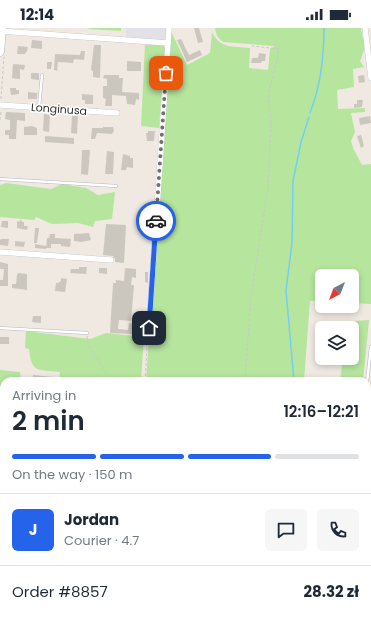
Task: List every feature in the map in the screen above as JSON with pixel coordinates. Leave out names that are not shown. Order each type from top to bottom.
[{"type":"street","points":[[148,343],[169,28]]},
{"type":"street","points":[[365,28],[371,78]]},
{"type":"street","points":[[2,54],[1,30],[168,43]]},
{"type":"street","name":"Longinusa","points":[[0,105],[117,113]]},
{"type":"street","points":[[0,252],[111,260]]},
{"type":"lane","points":[[39,108],[42,75]]},
{"type":"lane","points":[[0,179],[116,186]]},
{"type":"lane","points":[[0,328],[87,333]]},
{"type":"lane","points":[[368,377],[371,347]]},
{"type":"path","points":[[246,377],[251,296],[268,188],[271,121],[268,96],[278,49],[252,46]]},
{"type":"path","points":[[0,120],[2,54]]},
{"type":"path","points":[[87,333],[88,344],[108,377]]},
{"type":"path","points":[[145,377],[148,343]]},
{"type":"shaded area","points":[[126,28],[168,28],[167,38],[164,40],[126,38]]},
{"type":"green space","points":[[121,28],[121,31],[87,29]]},
{"type":"green space","points":[[215,28],[361,28],[364,47],[360,61],[364,67],[353,69],[354,87],[337,90],[338,109],[365,108],[365,112],[351,113],[355,132],[351,141],[362,165],[371,164],[371,304],[359,303],[359,269],[315,269],[315,301],[310,301],[304,377],[146,377],[170,29],[187,65],[210,53],[212,32],[223,44],[233,47],[250,48],[249,68],[268,70],[270,49],[274,46],[223,42],[218,36]]},
{"type":"green space","points":[[145,45],[160,45],[164,46],[165,49],[159,128],[141,126]]},
{"type":"green space","points":[[6,183],[51,189],[62,184],[86,188],[98,195],[115,192],[112,219],[95,221],[93,227],[78,223],[52,224],[36,217],[34,220],[0,217],[0,185]]},
{"type":"green space","points":[[369,320],[363,377],[341,377],[342,365],[359,365],[359,321],[353,321]]},
{"type":"green space","points":[[26,331],[90,339],[106,333],[144,337],[141,377],[59,377],[60,372],[37,369],[32,363],[29,349],[25,348]]},
{"type":"green space","points":[[0,370],[20,372],[21,377],[0,377]]},
{"type":"building","points":[[194,28],[199,28],[203,42],[198,43]]},
{"type":"building","points":[[181,39],[189,55],[200,50],[202,55],[187,62],[177,40]]},
{"type":"building","points":[[32,40],[42,41],[42,49],[31,48]]},
{"type":"building","points":[[94,45],[101,45],[100,78],[93,77],[93,71],[91,69]]},
{"type":"building","points":[[18,46],[28,47],[25,54],[17,54]]},
{"type":"building","points":[[81,51],[85,51],[84,60],[74,59],[73,63],[58,62],[57,71],[54,70],[55,54],[80,55]]},
{"type":"building","points":[[259,53],[266,54],[265,61],[262,61],[261,63],[251,63],[252,58],[258,58]]},
{"type":"building","points":[[127,61],[141,62],[141,71],[127,71]]},
{"type":"building","points":[[47,62],[52,62],[51,69],[47,69]]},
{"type":"building","points":[[13,64],[25,65],[24,70],[20,69],[20,79],[12,78]]},
{"type":"building","points":[[31,73],[39,73],[39,80],[31,79]]},
{"type":"building","points":[[104,75],[119,75],[119,78],[123,78],[122,92],[139,93],[139,100],[136,99],[135,105],[127,104],[126,96],[112,95],[112,106],[105,106],[106,99],[103,98],[103,86],[107,86],[107,79],[103,78]]},
{"type":"building","points":[[364,75],[365,82],[359,83],[358,76]]},
{"type":"building","points":[[10,88],[16,88],[16,90],[19,90],[19,94],[11,95]]},
{"type":"building","points":[[28,92],[37,93],[37,99],[28,99]]},
{"type":"building","points":[[82,94],[93,95],[93,104],[85,104],[85,100],[82,100]]},
{"type":"building","points":[[357,100],[363,100],[362,107],[354,108],[354,104],[357,104]]},
{"type":"building","points":[[6,112],[25,113],[25,121],[17,120],[16,139],[9,139],[9,135],[5,135],[5,130],[10,130],[10,120],[5,119]]},
{"type":"building","points":[[44,114],[50,115],[49,132],[43,131]]},
{"type":"building","points":[[72,116],[78,116],[77,134],[71,133]]},
{"type":"building","points":[[370,116],[371,123],[360,125],[359,118]]},
{"type":"building","points":[[32,126],[37,128],[37,135],[24,135],[24,127]]},
{"type":"building","points":[[113,127],[114,131],[112,134],[97,133],[95,139],[91,139],[92,128]]},
{"type":"building","points":[[148,131],[155,131],[154,141],[147,141],[146,133],[148,133]]},
{"type":"building","points":[[361,135],[364,146],[361,148],[357,136]]},
{"type":"building","points":[[45,136],[74,138],[74,144],[45,142]]},
{"type":"building","points":[[82,150],[90,150],[88,175],[81,174]]},
{"type":"building","points":[[107,151],[114,152],[113,174],[105,174]]},
{"type":"building","points":[[123,154],[133,158],[133,168],[127,167],[126,170],[121,170]]},
{"type":"building","points":[[141,210],[148,210],[148,219],[140,219]]},
{"type":"building","points":[[21,219],[22,222],[24,222],[24,226],[28,226],[27,230],[17,228],[17,221],[19,222]]},
{"type":"building","points":[[2,221],[8,221],[8,228],[1,227]]},
{"type":"building","points":[[106,224],[126,225],[124,263],[115,262],[113,256],[103,255]]},
{"type":"building","points":[[35,228],[39,228],[37,243],[34,243]]},
{"type":"building","points":[[89,233],[91,240],[81,242],[74,241],[74,234]]},
{"type":"building","points":[[50,234],[55,234],[55,238],[71,239],[70,247],[61,246],[61,244],[51,244],[51,248],[46,248],[47,238],[49,238]]},
{"type":"building","points":[[1,239],[9,239],[8,246],[0,245]]},
{"type":"building","points":[[15,241],[25,242],[24,247],[15,246]]},
{"type":"building","points":[[35,244],[46,246],[46,249],[35,248]]},
{"type":"building","points":[[0,262],[8,264],[8,286],[0,286],[0,280],[3,280],[4,269],[0,269]]},
{"type":"building","points":[[79,267],[87,267],[86,274],[70,273],[71,269],[79,269]]},
{"type":"building","points":[[99,268],[107,268],[107,274],[99,273]]},
{"type":"building","points":[[125,268],[136,269],[136,278],[132,277],[131,285],[134,285],[131,321],[119,320],[118,329],[128,330],[129,323],[133,324],[133,334],[110,333],[113,283],[116,283],[116,280],[124,281]]},
{"type":"building","points":[[145,272],[148,272],[148,283],[145,282]]},
{"type":"building","points":[[18,273],[27,274],[27,290],[12,288],[12,284],[16,284]]},
{"type":"building","points":[[61,278],[67,279],[65,292],[55,291],[56,283],[61,281]]},
{"type":"building","points":[[33,316],[41,316],[41,323],[32,322]]},
{"type":"building","points":[[0,337],[9,337],[9,344],[0,344]]},
{"type":"building","points":[[33,375],[54,377],[33,377]]},
{"type":"waterway","points":[[310,113],[317,92],[321,71],[324,28]]},
{"type":"waterway","points":[[294,377],[286,291],[292,243],[293,181],[301,142],[309,117]]},
{"type":"way so far","points":[[156,221],[166,73]]},
{"type":"route","points":[[149,328],[156,221]]}]
